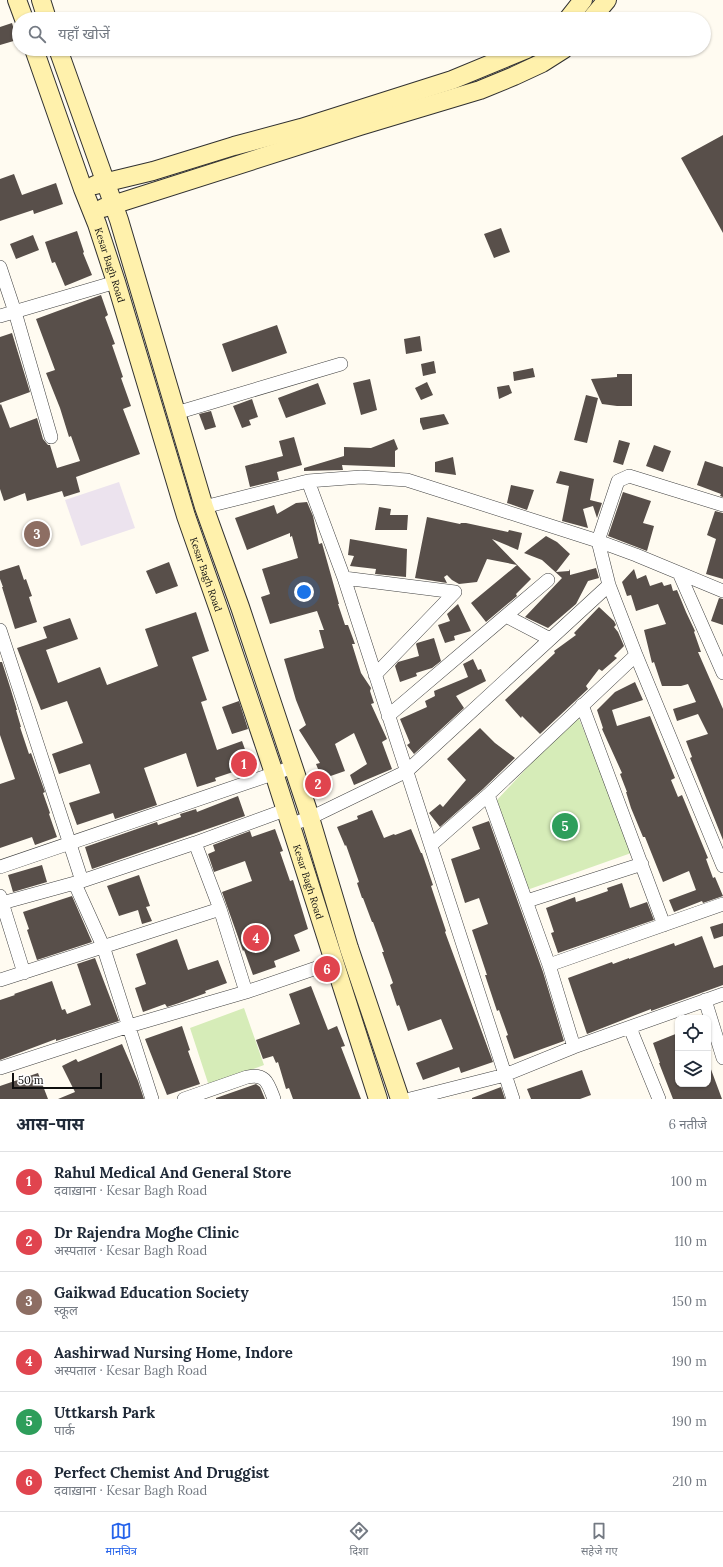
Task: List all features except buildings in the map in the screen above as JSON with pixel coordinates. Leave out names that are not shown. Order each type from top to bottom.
[{"type":"main road","points":[[17,0],[21,12]]},
{"type":"main road","points":[[41,0],[45,12]]},
{"type":"main road","points":[[574,12],[583,0]]},
{"type":"main road","points":[[597,12],[607,0]]},
{"type":"main road","name":"Kesar Bagh Road","points":[[36,56],[83,189],[97,224],[116,282],[186,516],[274,773],[287,818],[378,1099]]},
{"type":"main road","name":"Kesar Bagh Road","points":[[61,56],[114,204],[137,277],[204,508],[240,607],[310,818],[349,948],[400,1099]]},
{"type":"main road","points":[[83,189],[153,171],[234,146],[301,128],[452,80],[509,56]]},
{"type":"main road","points":[[92,212],[480,90],[542,63],[553,56]]},
{"type":"street","points":[[0,267],[15,312],[51,437]]},
{"type":"street","points":[[0,316],[116,282]]},
{"type":"street","points":[[176,413],[341,364]]},
{"type":"street","points":[[723,505],[629,476],[618,481],[598,541],[609,585],[636,655],[723,866]]},
{"type":"street","points":[[204,508],[308,481],[361,477],[407,480],[598,541],[723,591]]},
{"type":"street","points":[[308,481],[344,578],[388,716],[432,845],[513,1099]]},
{"type":"street","points":[[679,573],[722,671]]},
{"type":"street","points":[[344,578],[455,592],[375,675]]},
{"type":"street","points":[[388,716],[548,580]]},
{"type":"street","points":[[24,973],[1,899],[79,882],[195,843],[287,818],[310,818],[407,770],[609,585]]},
{"type":"street","points":[[506,616],[550,639]]},
{"type":"street","points":[[0,630],[70,844],[79,882],[103,946],[152,1099]]},
{"type":"street","points":[[432,845],[636,655]]},
{"type":"street","points":[[582,705],[664,925]]},
{"type":"street","points":[[0,867],[293,767]]},
{"type":"street","points":[[488,794],[549,964],[574,1047]]},
{"type":"street","points":[[195,843],[220,909],[246,992]]},
{"type":"street","points":[[527,901],[642,864]]},
{"type":"street","points":[[549,964],[723,904]]},
{"type":"street","points":[[0,980],[220,909]]},
{"type":"street","points":[[0,1068],[129,1026],[246,992],[334,962]]},
{"type":"street","points":[[410,1099],[504,1074],[574,1047],[723,994]]},
{"type":"street","points":[[705,1000],[723,1058]]},
{"type":"street","points":[[630,1028],[658,1099]]},
{"type":"street","points":[[184,1099],[256,1075],[262,1077],[267,1082],[274,1099]]},
{"type":"shaded area","points":[[119,482],[135,528],[81,546],[65,500]]},
{"type":"green space","points":[[577,714],[634,852],[527,890],[497,800]]},
{"type":"green space","points":[[244,1008],[264,1065],[209,1086],[190,1028]]},
{"type":"place","name":"Gaikwad Education Society","points":[[37,534]]},
{"type":"place","name":"Rahul Medical And General Store","points":[[244,764]]},
{"type":"place","name":"Dr Rajendra Moghe Clinic","points":[[318,784]]},
{"type":"place","name":"Uttkarsh Park","points":[[565,826]]},
{"type":"place","name":"Aashirwad Nursing Home, Indore","points":[[256,938]]},
{"type":"place","name":"Perfect Chemist And Druggist","points":[[327,969]]}]
